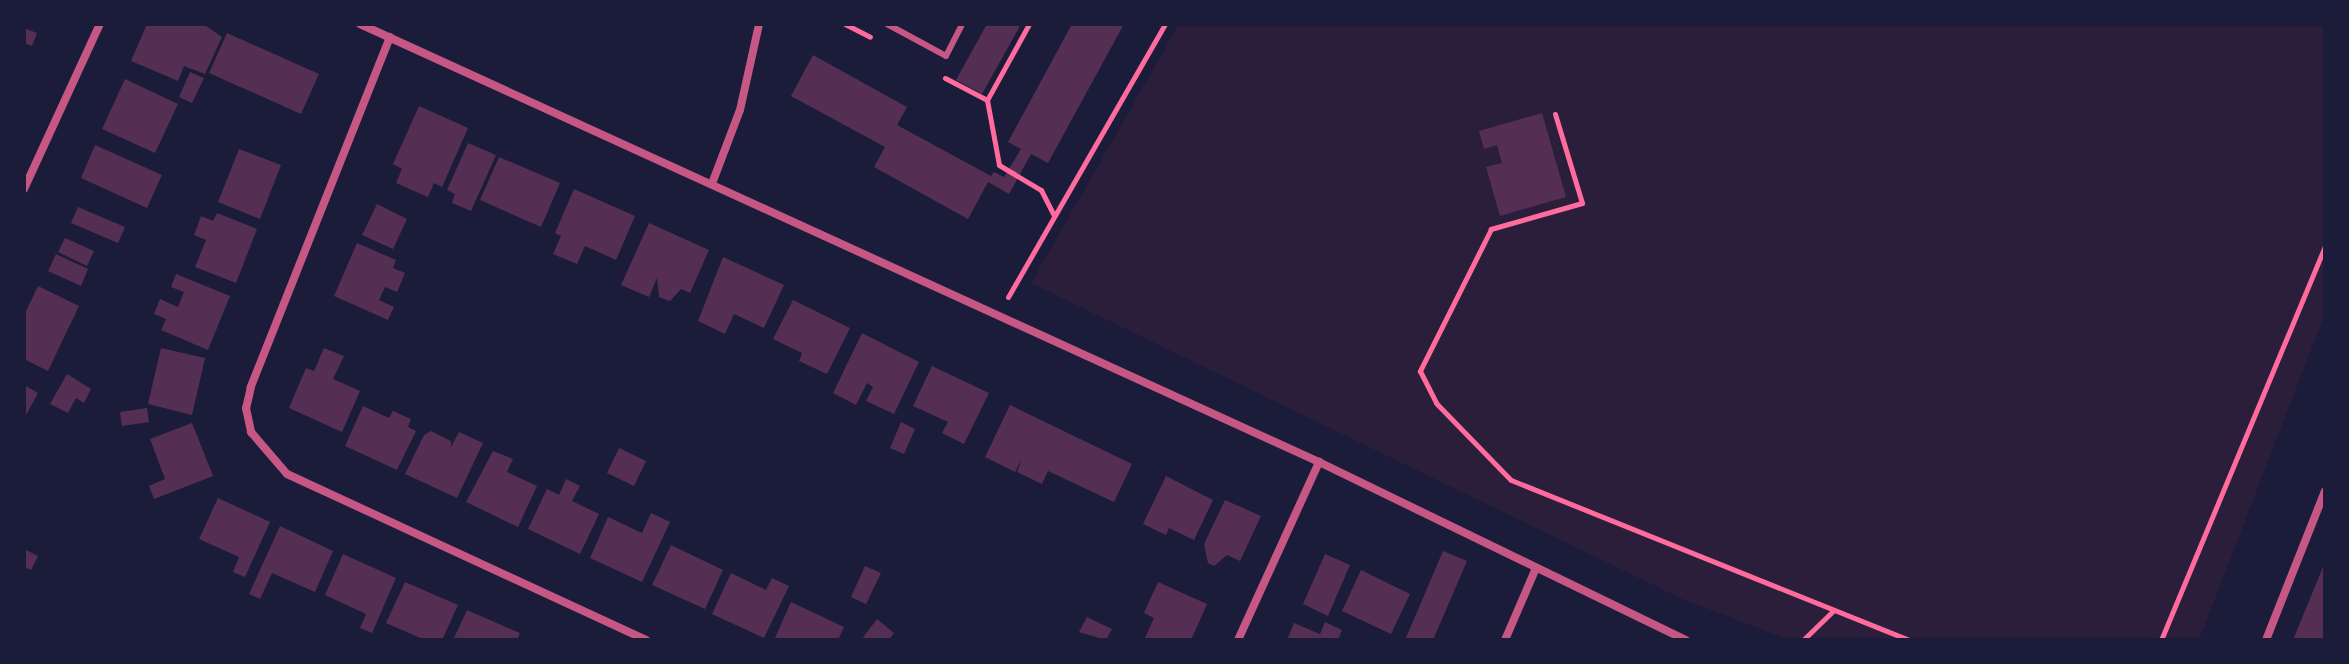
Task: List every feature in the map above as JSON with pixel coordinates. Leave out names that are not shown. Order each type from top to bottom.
[{"type":"street","points":[[24,189],[100,24]]},
{"type":"street","points":[[360,24],[713,181],[1319,462],[1686,640]]},
{"type":"street","points":[[713,181],[740,110],[759,24]]},
{"type":"street","points":[[390,37],[251,387],[246,408],[251,432],[287,474],[647,640]]},
{"type":"street","points":[[1238,640],[1319,462]]},
{"type":"street","points":[[2266,640],[2325,491]]},
{"type":"street","points":[[1505,640],[1536,568]]},
{"type":"lane","points":[[887,24],[946,56],[962,24]]},
{"type":"path","points":[[1029,24],[987,100],[999,165],[1041,190],[1054,217]]},
{"type":"path","points":[[998,315],[1165,24]]},
{"type":"path","points":[[1555,114],[1582,203],[1491,229],[1420,371],[1436,403],[1511,480],[1910,640]]},
{"type":"path","points":[[2161,640],[2325,246]]},
{"type":"path","points":[[1803,640],[1834,610]]},
{"type":"shaded area","points":[[1179,24],[2325,24],[2325,314],[2199,640],[1789,640],[1682,599],[1031,283]]},
{"type":"building","points":[[147,24],[203,24],[222,37],[205,74],[184,66],[178,81],[131,61]]},
{"type":"building","points":[[987,24],[1021,24],[982,94],[956,80]]},
{"type":"building","points":[[1072,24],[1124,24],[1048,163],[1031,154],[1009,194],[988,182],[968,219],[874,167],[885,147],[791,96],[813,55],[907,107],[897,125],[991,176],[994,172],[1004,177],[1021,149],[1008,142]]},
{"type":"building","points":[[24,28],[37,33],[32,46],[24,43]]},
{"type":"building","points":[[227,33],[319,74],[301,114],[209,73]]},
{"type":"building","points":[[190,72],[204,78],[192,103],[179,97]]},
{"type":"building","points":[[125,79],[178,104],[155,153],[102,129]]},
{"type":"building","points":[[419,106],[468,128],[442,187],[434,183],[428,197],[396,183],[402,169],[393,164]]},
{"type":"building","points":[[1542,113],[1566,197],[1500,216],[1486,167],[1502,163],[1497,145],[1484,149],[1479,131]]},
{"type":"building","points":[[468,143],[496,155],[471,211],[452,203],[455,194],[447,190]]},
{"type":"building","points":[[95,145],[162,175],[147,208],[81,178]]},
{"type":"building","points":[[239,149],[281,165],[260,219],[218,202]]},
{"type":"building","points":[[499,157],[560,183],[541,227],[480,200]]},
{"type":"building","points":[[574,189],[635,216],[616,260],[585,246],[577,264],[553,254],[561,236],[555,233]]},
{"type":"building","points":[[377,204],[407,219],[393,249],[362,235]]},
{"type":"building","points":[[78,207],[125,227],[118,243],[71,223]]},
{"type":"building","points":[[217,213],[257,229],[236,283],[195,267],[206,240],[194,235],[201,216],[213,221]]},
{"type":"building","points":[[649,223],[709,250],[690,293],[681,289],[670,301],[659,297],[657,278],[649,297],[621,285]]},
{"type":"building","points":[[65,238],[94,251],[87,266],[58,252]]},
{"type":"building","points":[[357,243],[396,260],[393,268],[405,273],[397,292],[385,287],[379,300],[394,307],[388,320],[334,296]]},
{"type":"building","points":[[56,254],[88,269],[81,286],[48,271]]},
{"type":"building","points":[[723,257],[784,285],[764,328],[734,314],[725,334],[698,321]]},
{"type":"building","points":[[176,274],[230,296],[208,350],[161,330],[166,319],[154,314],[160,299],[178,307],[184,292],[171,287]]},
{"type":"building","points":[[38,286],[79,306],[48,371],[24,359],[24,315]]},
{"type":"building","points":[[793,300],[850,328],[827,374],[799,361],[802,353],[773,339]]},
{"type":"building","points":[[862,333],[919,362],[894,414],[866,401],[873,387],[867,383],[856,405],[833,393]]},
{"type":"building","points":[[161,348],[205,358],[192,415],[148,404]]},
{"type":"building","points":[[324,348],[344,356],[333,379],[360,391],[342,432],[289,408],[306,368],[314,371]]},
{"type":"building","points":[[932,366],[989,393],[964,444],[942,433],[948,422],[913,406]]},
{"type":"building","points":[[67,374],[91,389],[84,403],[76,398],[68,413],[50,404]]},
{"type":"building","points":[[24,385],[38,393],[24,419]]},
{"type":"building","points":[[1010,405],[1132,464],[1114,502],[1048,471],[1042,484],[1017,472],[1022,458],[1015,472],[985,457]]},
{"type":"building","points":[[363,406],[389,418],[393,411],[411,419],[408,427],[416,431],[397,470],[345,446]]},
{"type":"building","points":[[147,408],[149,422],[122,426],[120,412]]},
{"type":"building","points":[[901,422],[915,429],[904,454],[890,448]]},
{"type":"building","points":[[192,423],[213,476],[154,499],[149,486],[165,479],[150,439]]},
{"type":"building","points":[[431,431],[451,441],[451,447],[459,432],[483,443],[457,498],[405,474],[424,435]]},
{"type":"building","points":[[619,448],[646,461],[634,486],[607,473]]},
{"type":"building","points":[[493,451],[513,459],[507,472],[537,486],[518,527],[466,502]]},
{"type":"building","points":[[1166,476],[1213,500],[1194,540],[1169,528],[1166,535],[1143,524]]},
{"type":"building","points":[[566,479],[580,486],[572,501],[599,514],[580,554],[528,529],[547,489],[559,495]]},
{"type":"building","points":[[218,498],[270,522],[245,577],[233,572],[239,557],[199,539]]},
{"type":"building","points":[[1225,500],[1261,516],[1240,561],[1227,555],[1214,566],[1208,563],[1204,544]]},
{"type":"building","points":[[651,513],[670,522],[642,582],[590,558],[608,517],[642,533]]},
{"type":"building","points":[[280,526],[333,551],[315,592],[272,573],[260,599],[249,594]]},
{"type":"building","points":[[671,545],[723,570],[705,609],[652,585]]},
{"type":"building","points":[[24,549],[38,556],[31,570],[24,567]]},
{"type":"building","points":[[1443,551],[1467,561],[1433,640],[1405,640]]},
{"type":"building","points":[[343,554],[396,578],[372,633],[360,628],[366,614],[325,595]]},
{"type":"building","points":[[1325,554],[1350,565],[1328,616],[1303,604]]},
{"type":"building","points":[[2325,562],[2325,640],[2293,640]]},
{"type":"building","points":[[865,566],[881,573],[866,604],[851,597]]},
{"type":"building","points":[[1361,570],[1410,594],[1391,634],[1342,611]]},
{"type":"building","points":[[731,573],[766,590],[772,578],[789,586],[764,638],[712,614]]},
{"type":"building","points":[[405,582],[458,605],[442,640],[425,640],[386,623]]},
{"type":"building","points":[[1158,582],[1207,604],[1191,640],[1144,640],[1154,618],[1144,613]]},
{"type":"building","points":[[791,602],[844,627],[838,640],[774,640]]},
{"type":"building","points":[[467,610],[520,633],[517,640],[453,640]]},
{"type":"building","points":[[1087,617],[1112,629],[1106,640],[1079,632]]},
{"type":"building","points":[[877,619],[894,633],[889,640],[861,640]]},
{"type":"building","points":[[1325,622],[1342,630],[1338,640],[1287,640],[1294,623],[1320,634]]}]
